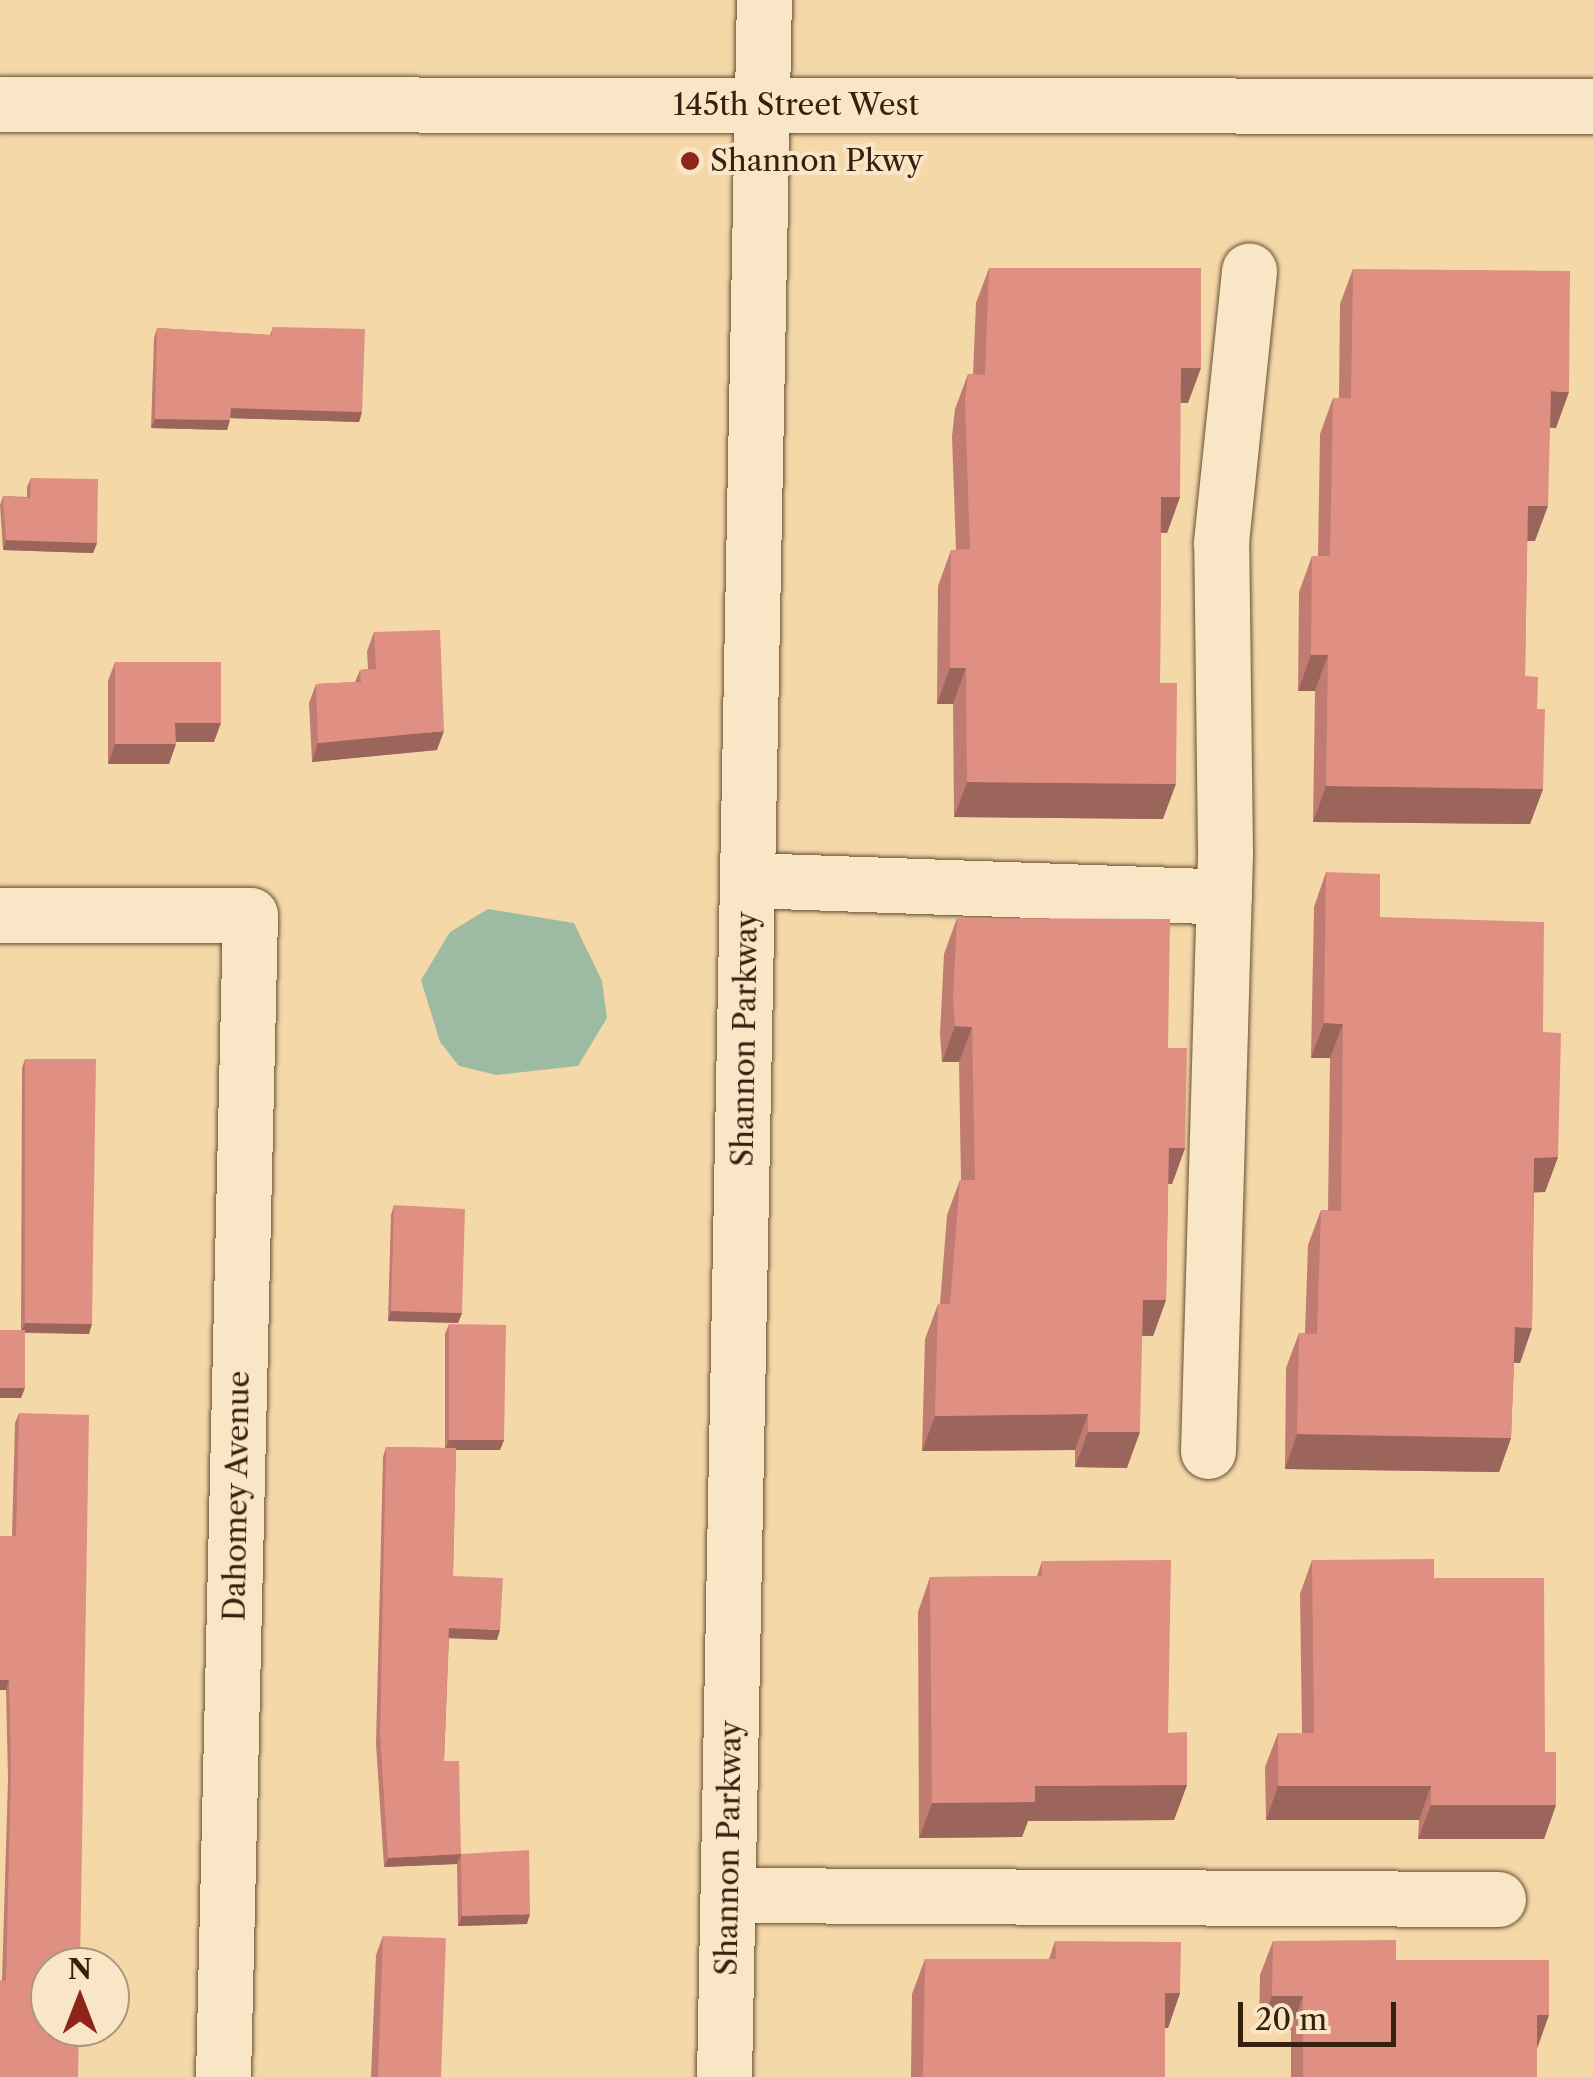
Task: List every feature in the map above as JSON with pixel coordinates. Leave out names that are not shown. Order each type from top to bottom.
[{"type":"street","name":"Shannon Parkway","points":[[724,2077],[764,0]]},
{"type":"street","name":"145th Street West","points":[[0,104],[1593,106]]},
{"type":"street","points":[[1208,1450],[1224,897],[1221,542],[1249,270]]},
{"type":"street","points":[[748,880],[1224,897]]},
{"type":"street","name":"Dahomey Avenue","points":[[0,915],[250,915],[223,2077]]},
{"type":"street","points":[[728,1895],[1498,1899]]},
{"type":"shaded area","points":[[488,909],[574,923],[602,981],[607,1018],[578,1066],[497,1075],[459,1066],[440,1042],[421,980],[450,932]]},
{"type":"building","points":[[989,268],[1201,268],[1201,368],[1181,368],[1180,497],[1161,497],[1160,683],[1177,683],[1176,784],[967,782],[966,668],[950,668],[951,550],[970,549],[965,401],[968,374],[985,375]]},
{"type":"building","points":[[1353,269],[1570,271],[1569,392],[1551,391],[1548,506],[1528,506],[1525,676],[1538,677],[1537,709],[1545,709],[1543,789],[1326,786],[1328,655],[1311,655],[1312,556],[1330,556],[1333,398],[1351,398]]},
{"type":"building","points":[[273,327],[365,329],[362,412],[231,408],[230,420],[155,419],[157,328],[272,335]]},
{"type":"building","points":[[31,478],[98,479],[97,543],[6,540],[3,496],[30,498]]},
{"type":"building","points":[[440,630],[444,731],[318,743],[316,684],[361,682],[360,670],[376,669],[374,632]]},
{"type":"building","points":[[115,662],[221,662],[221,723],[175,723],[176,744],[115,744]]},
{"type":"building","points":[[1326,872],[1380,874],[1380,917],[1544,922],[1543,1032],[1561,1033],[1558,1157],[1534,1158],[1532,1328],[1515,1327],[1511,1438],[1297,1434],[1299,1333],[1317,1334],[1321,1210],[1341,1211],[1343,1024],[1324,1023]]},
{"type":"building","points":[[957,918],[1170,919],[1168,1048],[1187,1048],[1185,1148],[1169,1148],[1166,1300],[1143,1300],[1140,1432],[1088,1432],[1088,1414],[935,1416],[938,1304],[950,1304],[960,1180],[975,1180],[972,1027],[955,1026],[953,998]]},
{"type":"building","points":[[25,1059],[96,1059],[92,1324],[25,1323]]},
{"type":"building","points":[[394,1205],[465,1209],[462,1313],[391,1311]]},
{"type":"building","points":[[449,1324],[506,1325],[504,1440],[449,1440]]},
{"type":"building","points":[[0,1330],[25,1330],[25,1388],[0,1388]]},
{"type":"building","points":[[19,1413],[89,1415],[80,1947],[30,1947],[30,2047],[79,2047],[78,2077],[0,2077],[0,1980],[6,1981],[11,1769],[9,1680],[0,1680],[0,1536],[16,1536]]},
{"type":"building","points":[[386,1447],[456,1448],[453,1576],[503,1578],[500,1630],[449,1628],[444,1761],[459,1761],[461,1854],[388,1858],[380,1734]]},
{"type":"building","points":[[1434,1559],[1434,1578],[1544,1578],[1545,1752],[1556,1752],[1556,1805],[1431,1805],[1431,1786],[1278,1786],[1278,1733],[1314,1733],[1312,1560]]},
{"type":"building","points":[[1171,1560],[1168,1733],[1187,1732],[1187,1785],[1035,1786],[1035,1802],[932,1803],[930,1577],[1042,1576],[1042,1561]]},
{"type":"building","points":[[529,1850],[530,1914],[462,1916],[461,1854]]},
{"type":"building","points":[[383,1936],[446,1938],[441,2077],[378,2077]]},
{"type":"building","points":[[1396,1940],[1396,1960],[1549,1960],[1549,2015],[1537,2015],[1537,2077],[1303,2077],[1303,1996],[1272,1996],[1273,1941]]},
{"type":"building","points":[[1055,1941],[1181,1942],[1180,1993],[1165,1993],[1165,2077],[923,2077],[925,1959],[1056,1959]]},
{"type":"place","name":"Shannon Pkwy","points":[[690,161]]}]
